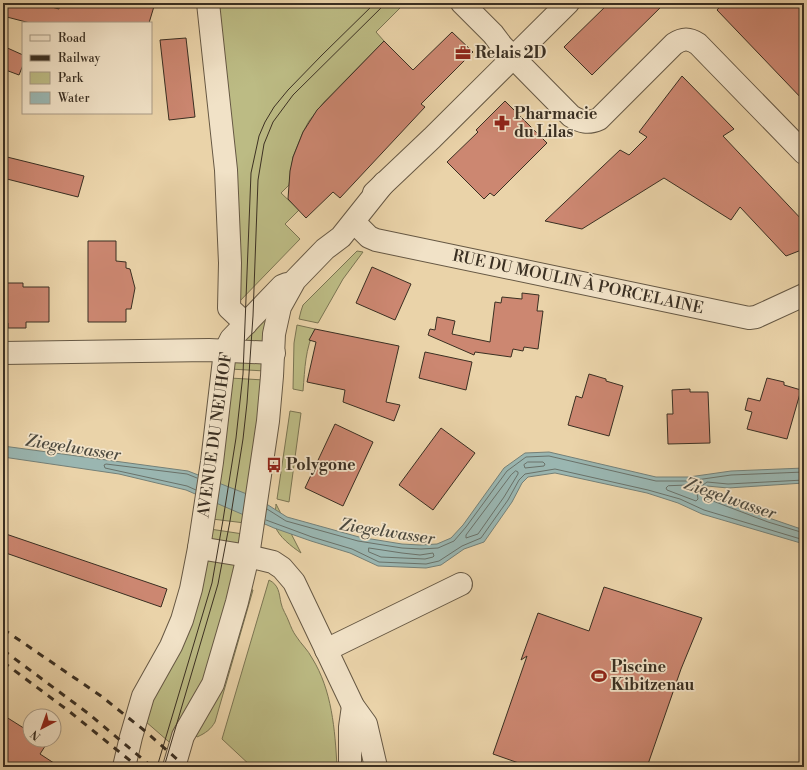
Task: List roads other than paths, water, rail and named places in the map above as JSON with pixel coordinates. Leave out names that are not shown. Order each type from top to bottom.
[{"type":"street","points":[[208,3],[226,170],[230,263],[229,308],[246,324]]},
{"type":"street","points":[[462,3],[571,116],[584,122],[592,122],[599,118],[674,44],[680,40],[687,39],[693,40],[698,44],[804,153]]},
{"type":"street","name":"AVENUE DU NEUHOF","points":[[325,249],[335,231],[432,138],[568,3]]},
{"type":"street","name":"AVENUE DU NEUHOF","points":[[174,767],[183,736],[213,684],[237,602],[248,556],[268,421],[274,353],[274,334],[277,317],[285,296],[295,280],[325,249],[341,237],[384,183]]},
{"type":"street","name":"RUE DU MOULIN À PORCELAINE","points":[[354,222],[369,237],[376,240],[749,318],[756,317],[804,295]]},
{"type":"street","name":"AVENUE DU NEUHOF","points":[[124,767],[143,696],[171,646],[182,620],[191,589],[199,548],[212,462],[225,351],[227,345],[282,286],[295,280]]},
{"type":"street","points":[[3,353],[225,351],[274,353]]},
{"type":"street","points":[[199,548],[248,556],[273,562],[282,568],[294,582],[353,706],[366,724],[376,767]]},
{"type":"street","points":[[326,650],[461,584]]},
{"type":"street","points":[[350,767],[350,727],[353,706]]},
{"type":"water","points":[[3,446],[188,471],[257,498],[287,517],[359,537],[402,544],[420,545],[437,544],[451,538],[463,525],[504,468],[525,453],[549,452],[656,477],[689,477],[731,471],[804,468],[804,483],[728,488],[707,486],[706,494],[804,530],[804,544],[702,514],[678,503],[647,493],[555,473],[528,477],[522,483],[512,502],[484,542],[464,549],[441,565],[426,568],[378,566],[350,553],[274,528],[186,490],[119,474],[3,457]]},
{"type":"tram line","points":[[157,767],[212,583],[223,520],[236,438],[243,374],[251,173],[259,136],[274,107],[288,90],[375,3]]},
{"type":"tram line","points":[[164,767],[218,584],[230,521],[247,403],[253,316],[258,180],[264,144],[273,122],[293,95],[386,3]]},
{"type":"railway","points":[[3,629],[101,696],[145,731],[186,767]]},
{"type":"railway","points":[[3,650],[89,714],[152,767]]},
{"type":"railway","points":[[3,662],[70,712],[138,767]]},
{"type":"place","name":"Relais 2D","points":[[463,53]]},
{"type":"place","name":"Pharmacie du Lilas","points":[[502,123]]},
{"type":"place","name":"Polygone","points":[[274,465]]},
{"type":"place","name":"Piscine Kibitzenau","points":[[599,676]]},
{"type":"water label","name":"Ziegelwasser","points":[[73,448]]},
{"type":"water label","name":"Ziegelwasser","points":[[730,499]]},
{"type":"water label","name":"Ziegelwasser","points":[[387,532]]}]
